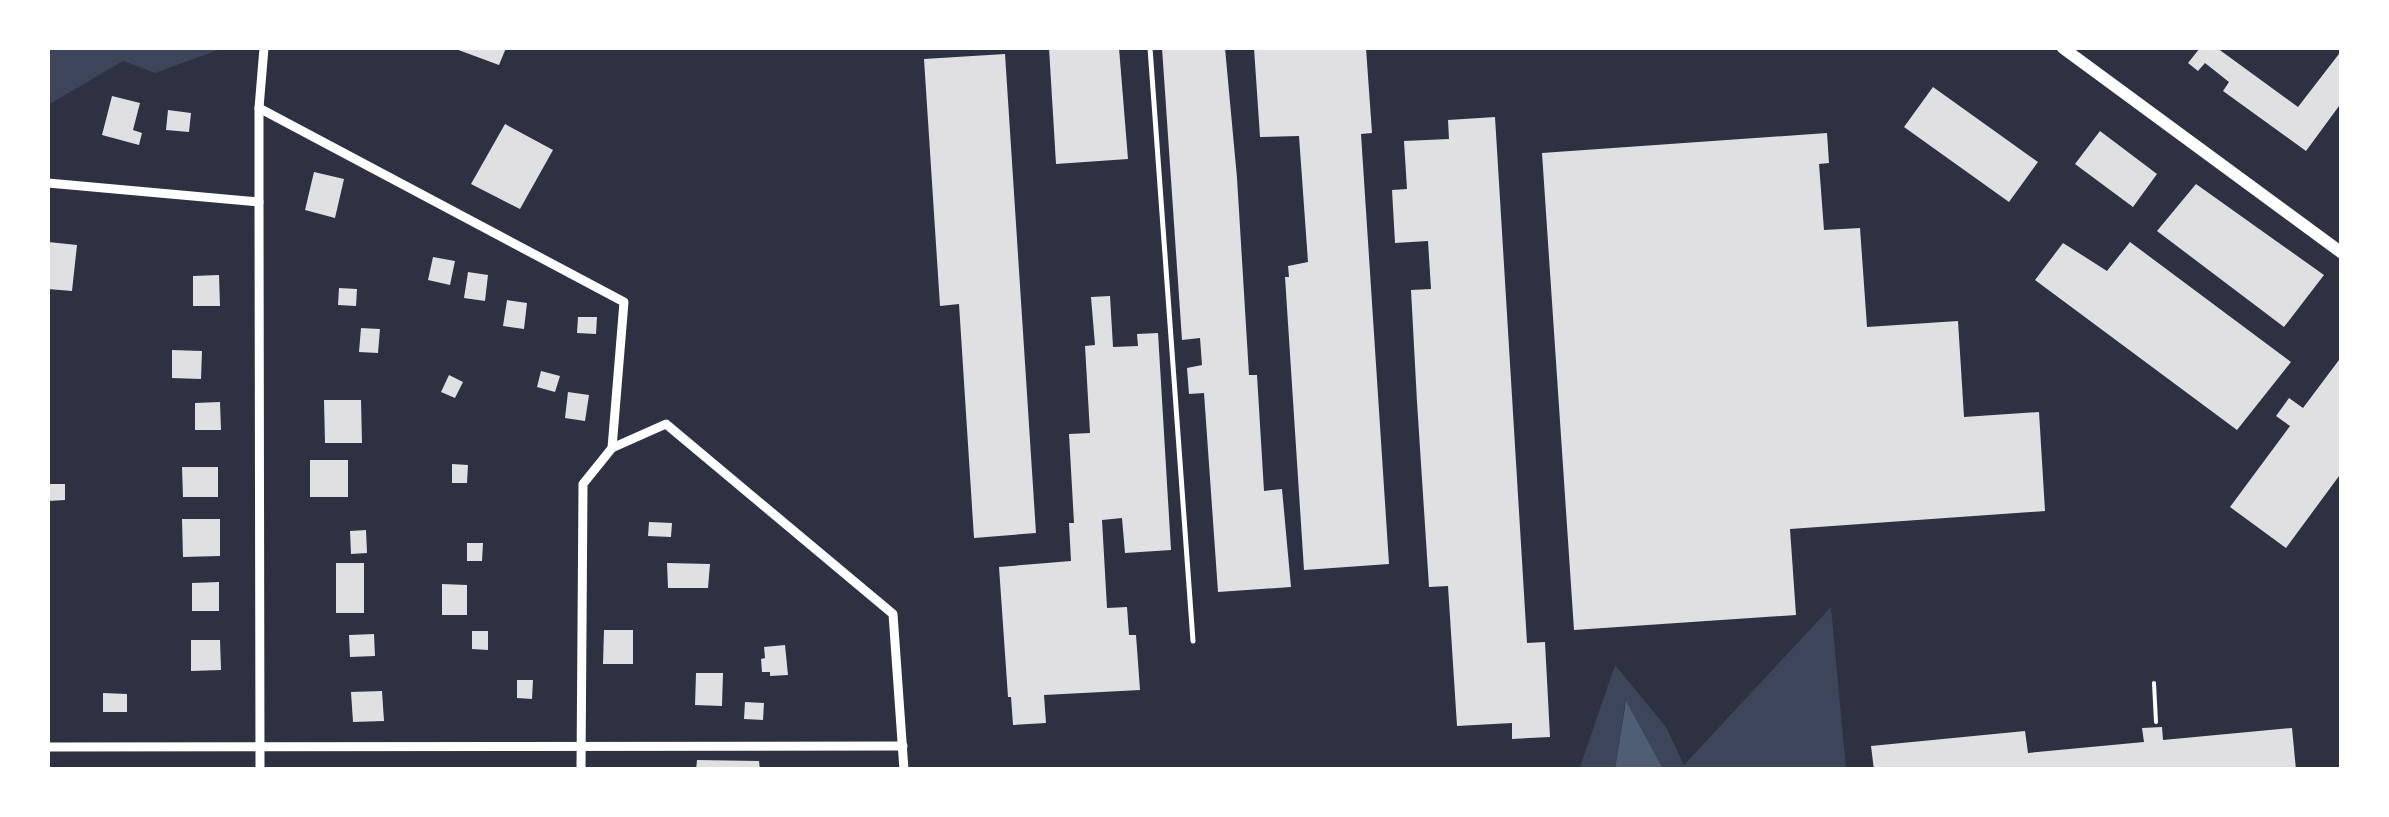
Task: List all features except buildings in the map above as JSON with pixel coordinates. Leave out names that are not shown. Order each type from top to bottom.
[{"type":"main road","points":[[2063,48],[2342,252]]},
{"type":"street","points":[[260,770],[259,202],[264,48]]},
{"type":"street","points":[[260,108],[624,302],[612,448]]},
{"type":"street","points":[[48,183],[259,202]]},
{"type":"street","points":[[581,770],[583,484],[612,448],[666,424],[893,614],[904,770]]},
{"type":"street","points":[[48,747],[902,746]]},
{"type":"lane","points":[[1150,48],[1193,641]]},
{"type":"path","points":[[2154,683],[2156,722]]},
{"type":"shaded area","points":[[48,48],[218,50],[155,73],[123,61],[48,105]]},
{"type":"shaded area","points":[[1831,607],[1846,769],[1662,769],[1625,704],[1615,769],[1579,770],[1615,665],[1666,727],[1684,765]]},
{"type":"shaded area","points":[[1626,701],[1663,769],[1615,769]]}]
